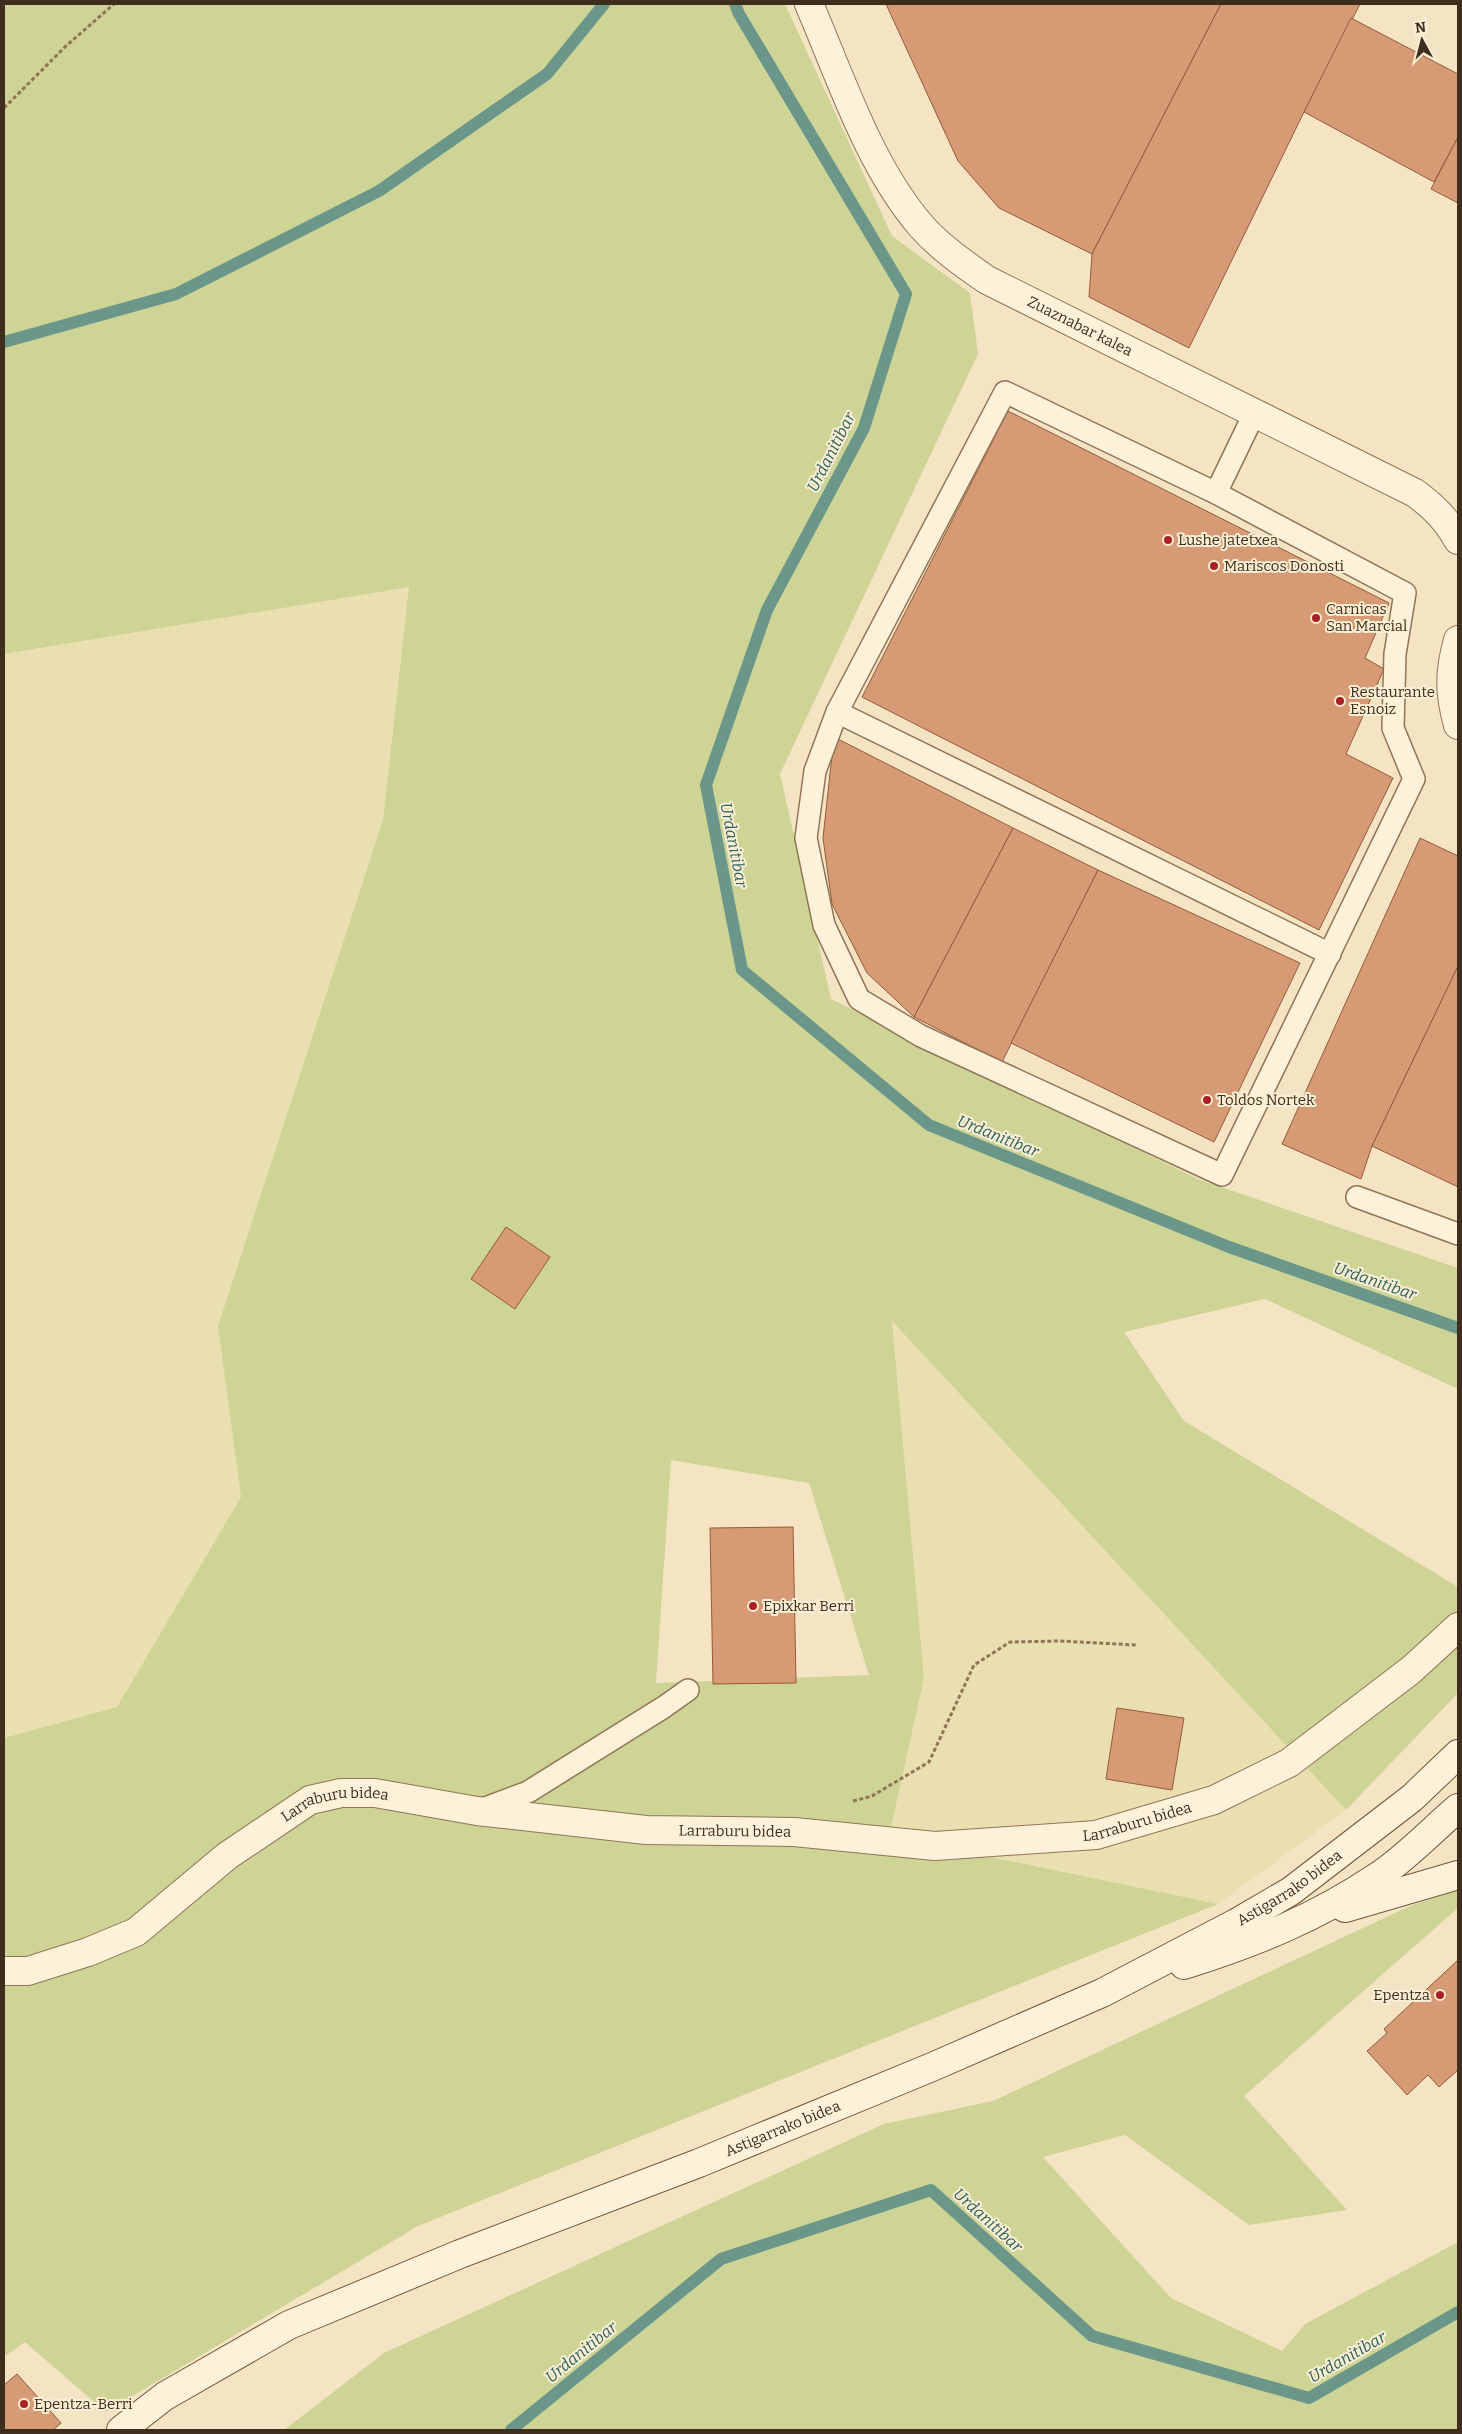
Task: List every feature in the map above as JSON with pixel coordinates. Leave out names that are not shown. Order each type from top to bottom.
[{"type":"street","name":"Zuaznabar kalea","points":[[810,4],[877,161],[908,209],[923,228],[954,257],[987,280],[1415,494],[1434,507],[1449,525],[1458,540]]},
{"type":"street","points":[[1458,640],[1451,672],[1451,699],[1458,725]]},
{"type":"street","name":"Larraburu bidea","points":[[4,1971],[28,1971],[88,1952],[136,1932],[227,1856],[310,1800],[341,1793],[375,1793],[477,1812],[646,1830],[794,1832],[935,1846],[1096,1835],[1214,1800],[1289,1763],[1411,1670],[1458,1627]]},
{"type":"street","name":"Astigarrako bidea","points":[[121,2430],[165,2396],[289,2325],[460,2254],[699,2163],[923,2071],[1102,1993],[1236,1923],[1291,1890],[1395,1812],[1458,1754]]},
{"type":"street","points":[[1395,1812],[1458,1806]]},
{"type":"street","name":"Astigarrako bidea","points":[[1102,1993],[1255,1942],[1303,1921],[1379,1876],[1458,1806]]},
{"type":"street","points":[[1303,1921],[1458,1875]]},
{"type":"lane","points":[[1005,392],[1216,493],[1405,593],[1395,654],[1393,728],[1414,779],[1222,1175],[921,1036],[859,999],[824,925],[806,838],[815,771],[837,712],[1005,392]]},
{"type":"lane","points":[[1216,493],[1254,414]]},
{"type":"lane","points":[[837,712],[1330,954]]},
{"type":"lane","points":[[1357,1197],[1458,1234]]},
{"type":"lane","points":[[477,1812],[528,1792],[688,1690]]},
{"type":"path","points":[[4,108],[66,46],[114,4]]},
{"type":"path","points":[[843,1803],[872,1796],[929,1762],[974,1665],[1010,1642],[1060,1641],[1136,1645]]},
{"type":"shaded area","points":[[409,586],[383,820],[218,1326],[241,1497],[117,1707],[4,1738],[4,654]]},
{"type":"shaded area","points":[[892,1321],[1346,1810],[1218,1904],[888,1837],[924,1678]]},
{"type":"green space","points":[[4,4],[785,4],[892,236],[970,293],[978,354],[780,774],[831,999],[1198,1179],[1458,1268],[1458,1389],[1265,1299],[1124,1332],[1184,1421],[1458,1587],[1458,1693],[1346,1810],[892,1321],[924,1678],[889,1836],[1218,1904],[418,2226],[106,2412],[25,2342],[4,2357],[4,1738],[117,1707],[241,1497],[218,1326],[383,820],[409,587],[4,654]],"holes":[[[671,1460],[809,1483],[869,1675],[656,1683]]]},
{"type":"green space","points":[[1451,1891],[1458,1891],[1458,1908],[1244,2096],[1347,2210],[1249,2225],[1125,2135],[1043,2157],[1171,2298],[1282,2351],[1305,2324],[1458,2242],[1458,2430],[284,2430],[384,2353],[884,2124],[993,2101],[1410,1906]]},
{"type":"building","points":[[886,4],[1221,4],[1092,254],[999,208],[958,161]]},
{"type":"building","points":[[1221,4],[1360,4],[1304,112],[1189,348],[1089,297],[1092,254]]},
{"type":"building","points":[[1351,18],[1458,74],[1458,137],[1434,182],[1304,112]]},
{"type":"building","points":[[1458,137],[1458,203],[1431,189]]},
{"type":"building","points":[[1008,411],[1389,603],[1365,658],[1384,669],[1346,754],[1393,778],[1319,930],[862,697]]},
{"type":"building","points":[[834,737],[1013,828],[914,1017],[867,973],[832,904],[823,838]]},
{"type":"building","points":[[1013,828],[1098,870],[1002,1062],[914,1017]]},
{"type":"building","points":[[1420,838],[1458,856],[1458,966],[1372,1146],[1361,1179],[1282,1144]]},
{"type":"building","points":[[1098,870],[1300,963],[1214,1142],[1011,1043]]},
{"type":"building","points":[[1458,966],[1458,1187],[1372,1146]]},
{"type":"building","points":[[506,1227],[550,1257],[515,1309],[471,1279]]},
{"type":"building","name":"Epixkar Berri","points":[[793,1527],[796,1683],[713,1684],[710,1528]]},
{"type":"building","points":[[1117,1708],[1184,1718],[1172,1790],[1106,1779]]},
{"type":"building","name":"Epentza","points":[[1458,1960],[1458,2070],[1439,2087],[1428,2075],[1407,2095],[1367,2051],[1387,2033],[1384,2029]]},
{"type":"building","name":"Epentza-Berri","points":[[17,2374],[61,2423],[53,2430],[4,2430],[4,2385]]},
{"type":"waterway","points":[[4,342],[176,294],[379,191],[547,74],[604,4]]},
{"type":"waterway","name":"Urdanitibar","points":[[735,4],[739,14],[906,294],[864,428],[767,610],[706,785],[742,970],[929,1125],[1229,1247],[1458,1328]]},
{"type":"waterway","name":"Urdanitibar","points":[[511,2430],[721,2259],[931,2190],[1092,2336],[1309,2398],[1458,2312]]},
{"type":"place","name":"Lushe jatetxea","points":[[1168,540]]},
{"type":"place","name":"Mariscos Donosti","points":[[1214,566]]},
{"type":"place","name":"Carnicas San Marcial","points":[[1316,618]]},
{"type":"place","name":"Restaurante Esnoiz","points":[[1340,701]]},
{"type":"place","name":"Toldos Nortek","points":[[1207,1100]]},
{"type":"place","name":"Epixkar Berri","points":[[753,1606]]},
{"type":"place","name":"Epentza","points":[[1440,1995]]},
{"type":"place","name":"Epentza-Berri","points":[[24,2404]]}]
